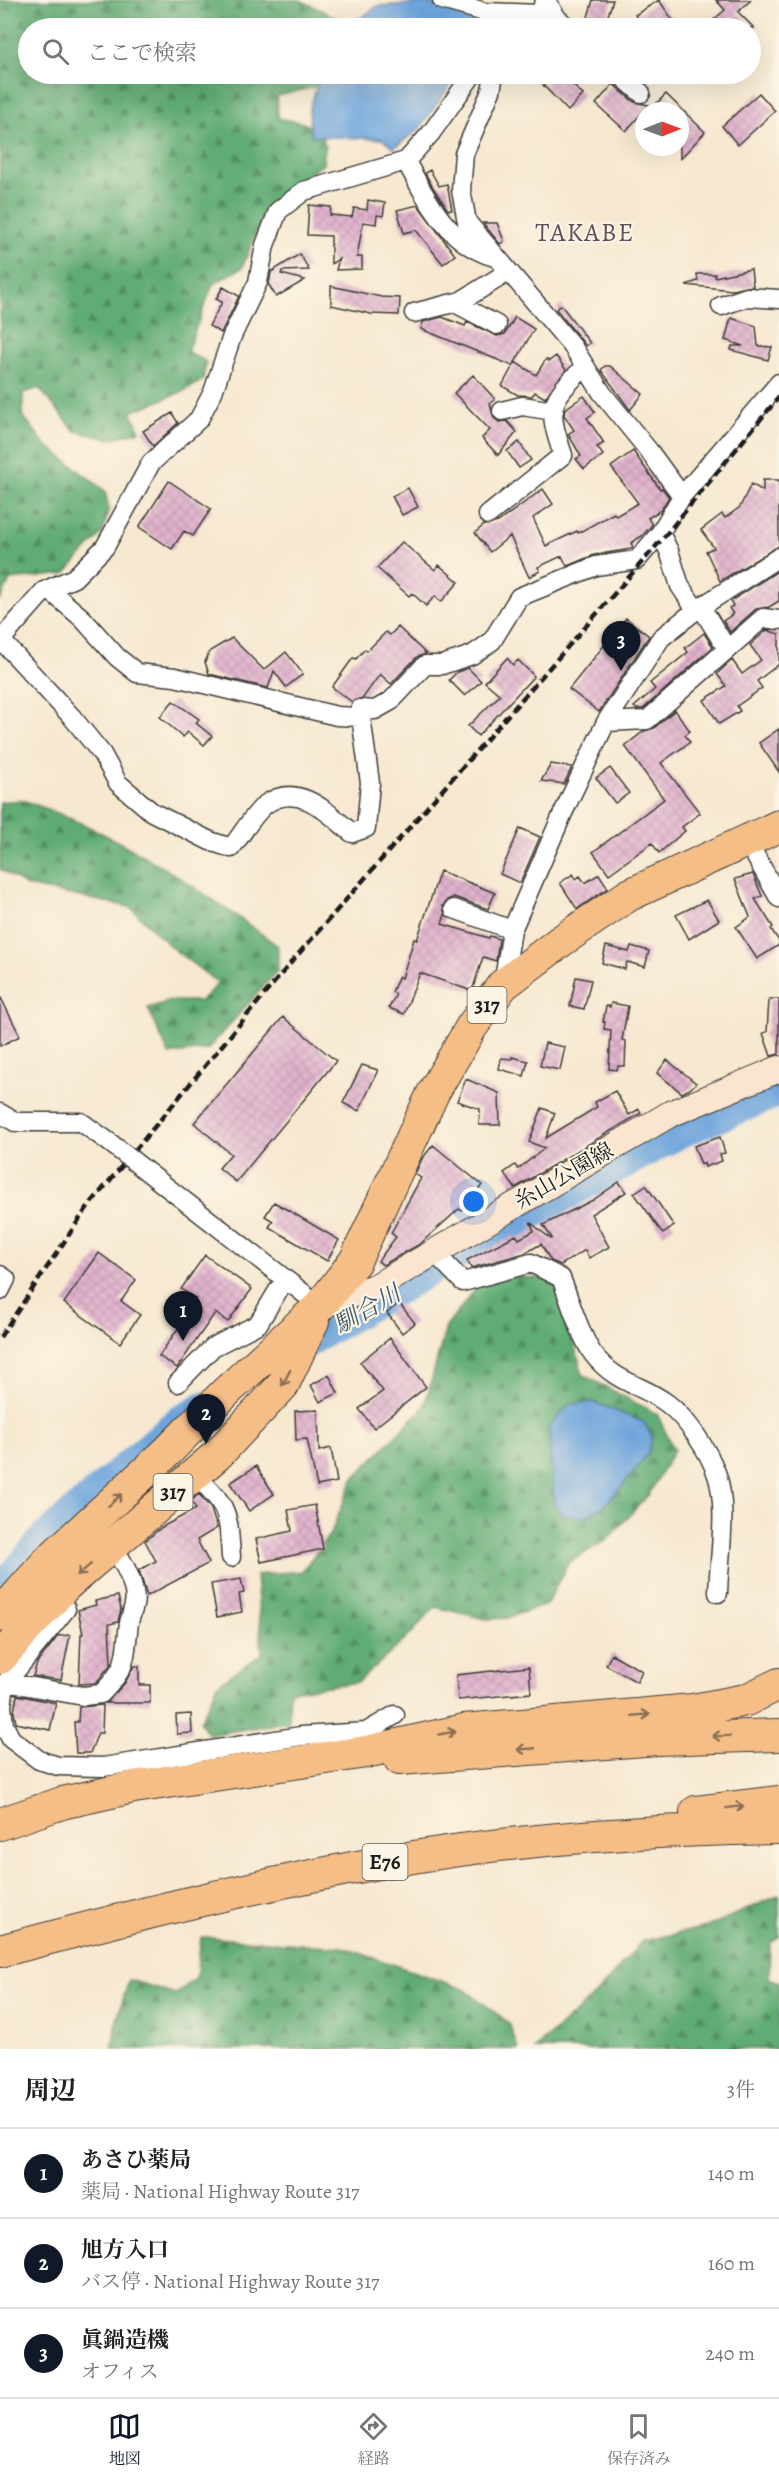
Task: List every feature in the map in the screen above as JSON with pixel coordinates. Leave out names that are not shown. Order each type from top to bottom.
[{"type":"highway","name":"317","points":[[0,1615],[50,1560],[320,1306],[354,1261],[433,1093],[472,1026],[503,985],[561,941],[629,895],[779,826]]},
{"type":"highway","name":"317","points":[[3,1670],[56,1596],[217,1455],[283,1384],[320,1306]]},
{"type":"highway","points":[[0,1824],[62,1803],[134,1787],[366,1752],[464,1730],[693,1710],[746,1700],[779,1684]]},
{"type":"highway","points":[[0,1836],[65,1813],[130,1797],[363,1762],[657,1739],[779,1736]]},
{"type":"highway","points":[[387,1861],[544,1833],[779,1802]]},
{"type":"highway","name":"E76","points":[[0,1951],[214,1897],[387,1861],[447,1852],[636,1833],[779,1828]]},
{"type":"highway","points":[[447,1852],[664,1843],[779,1845]]},
{"type":"main road","name":"糸山公園線","points":[[320,1306],[377,1286],[670,1114],[779,1070]]},
{"type":"street","points":[[442,0],[476,18]]},
{"type":"street","points":[[515,18],[539,14],[546,0]]},
{"type":"street","points":[[546,0],[557,18]]},
{"type":"street","points":[[466,84],[431,133],[406,161],[304,191],[278,211],[265,245],[258,282],[232,336],[213,392],[199,419],[151,463],[105,547],[74,578],[48,589],[0,640],[72,717],[102,754],[118,783],[152,812],[210,842],[231,848],[266,804],[279,798],[308,798],[352,833],[366,828],[370,783],[360,708],[375,710],[391,701],[425,665],[442,665],[472,656],[492,641],[519,597],[596,566],[637,560],[660,533],[682,496],[779,383]]},
{"type":"street","points":[[493,84],[492,91],[464,154],[461,190],[467,222],[573,347],[602,393],[682,496]]},
{"type":"street","points":[[631,84],[641,93]]},
{"type":"street","points":[[406,161],[440,219],[475,252],[495,257]]},
{"type":"street","points":[[414,313],[455,303],[508,272]]},
{"type":"street","points":[[721,306],[747,297],[779,299]]},
{"type":"street","points":[[455,303],[497,325]]},
{"type":"street","points":[[488,514],[562,455],[551,421],[559,391],[585,367]]},
{"type":"street","points":[[502,411],[522,406],[554,411]]},
{"type":"street","points":[[660,533],[669,551],[680,586],[727,649]]},
{"type":"street","points":[[503,985],[512,930],[562,813],[606,722],[661,638],[698,608],[779,556]]},
{"type":"street","points":[[48,589],[82,618],[117,657],[138,673],[175,676],[338,716],[360,717]]},
{"type":"street","points":[[606,722],[647,720],[763,618],[779,620]]},
{"type":"street","points":[[747,841],[779,898]]},
{"type":"street","points":[[454,909],[512,930]]},
{"type":"street","points":[[0,1113],[15,1122],[81,1122],[320,1306]]},
{"type":"street","points":[[435,1253],[463,1282],[508,1267],[531,1263],[551,1271],[561,1278],[592,1352],[619,1379],[668,1404],[683,1421],[704,1450],[717,1474],[722,1494],[718,1593]]},
{"type":"street","points":[[0,1275],[6,1279],[0,1291]]},
{"type":"street","points":[[178,1383],[213,1347],[258,1324],[285,1279]]},
{"type":"street","points":[[195,1474],[221,1501],[229,1518],[231,1557]]},
{"type":"street","points":[[113,1544],[134,1590],[135,1606],[130,1620],[127,1659],[119,1675],[101,1694],[83,1696],[3,1670],[4,1725],[11,1739],[39,1760],[58,1766],[104,1767],[301,1736],[366,1732],[395,1715]]},
{"type":"green space","points":[[0,0],[300,0],[337,18],[18,18],[18,84],[327,84],[277,96],[278,118],[303,123],[320,131],[325,145],[323,164],[268,205],[242,268],[213,284],[187,351],[206,362],[203,380],[184,391],[131,412],[140,431],[109,439],[75,431],[39,388],[23,393],[23,416],[45,444],[105,491],[109,509],[103,532],[65,574],[10,580],[0,601]]},
{"type":"green space","points":[[22,800],[91,828],[156,863],[218,903],[278,946],[278,970],[208,1049],[169,1055],[148,1008],[170,1001],[201,1001],[218,983],[172,948],[130,907],[27,886],[0,869],[0,802]]},
{"type":"green space","points":[[486,1275],[555,1279],[583,1375],[657,1414],[674,1450],[649,1494],[607,1540],[569,1562],[546,1605],[506,1618],[486,1619],[435,1607],[406,1639],[358,1682],[290,1691],[289,1722],[209,1735],[200,1722],[218,1684],[262,1654],[256,1575],[302,1571],[331,1533],[353,1479],[424,1407],[446,1327]]},
{"type":"green space","points":[[779,1895],[779,1937],[770,1944],[769,1978],[779,1982],[779,2049],[535,2049],[598,1992],[642,1941],[707,1927]]},
{"type":"green space","points":[[201,1937],[342,1947],[464,1989],[509,2023],[518,2049],[112,2049],[117,2019],[129,1980],[176,1994],[196,1978]]},
{"type":"water","points":[[426,3],[461,13],[468,18],[361,18],[378,6]]},
{"type":"water","points":[[318,84],[451,84],[419,129],[394,148],[382,139],[311,136],[309,110]]},
{"type":"water","points":[[594,1402],[644,1422],[652,1437],[649,1452],[604,1506],[585,1517],[564,1516],[554,1505],[549,1427],[570,1404]]},
{"type":"building","points":[[593,0],[613,0],[607,18],[588,18]]},
{"type":"building","points":[[659,0],[671,18],[637,18],[635,15]]},
{"type":"building","points":[[716,0],[751,0],[738,12],[744,18],[716,18],[725,10]]},
{"type":"building","points":[[572,84],[583,95],[568,111],[543,85]]},
{"type":"building","points":[[613,84],[635,102],[635,121],[626,131],[596,104]]},
{"type":"building","points":[[759,93],[775,111],[738,145],[722,126]]},
{"type":"building","points":[[666,94],[674,102],[658,102]]},
{"type":"building","points":[[689,116],[705,132],[689,149]]},
{"type":"building","points":[[430,170],[439,186],[447,184],[452,210],[448,210],[432,186],[425,173]]},
{"type":"building","points":[[368,200],[385,203],[383,216],[377,215],[376,224],[363,222],[357,257],[362,257],[362,269],[336,270],[339,259],[331,264],[331,236],[307,235],[309,205],[331,207],[330,215],[352,217],[354,208],[367,210]]},
{"type":"building","points":[[418,205],[455,255],[443,264],[416,230],[404,233],[397,210]]},
{"type":"building","points":[[483,223],[497,223],[504,241],[500,244]]},
{"type":"building","points":[[300,254],[309,270],[282,271],[281,274],[305,280],[276,297],[269,285],[271,272]]},
{"type":"building","points":[[751,269],[753,286],[732,290],[686,285],[698,281],[697,274],[715,274],[715,277]]},
{"type":"building","points":[[331,286],[381,297],[400,298],[399,315],[371,314],[331,305]]},
{"type":"building","points":[[223,287],[239,296],[221,333],[209,326],[222,302],[216,299]]},
{"type":"building","points":[[561,305],[590,343],[586,346],[556,309]]},
{"type":"building","points":[[442,317],[465,326],[467,322],[497,336],[505,334],[515,317],[534,329],[513,366],[421,329],[423,322]]},
{"type":"building","points":[[731,318],[756,326],[758,346],[772,347],[768,360],[731,350],[732,346],[743,346],[725,340]]},
{"type":"building","points":[[556,356],[566,370],[545,398],[535,392],[532,396],[518,395],[502,386],[515,362],[536,375],[546,359],[549,361]]},
{"type":"building","points":[[605,366],[610,366],[643,394],[630,410],[601,370]]},
{"type":"building","points":[[473,375],[495,399],[490,404],[494,418],[499,422],[507,421],[517,432],[498,455],[482,438],[490,430],[454,393]]},
{"type":"building","points":[[584,396],[595,412],[587,418],[604,443],[597,447],[603,455],[584,469],[576,459],[581,456],[568,434],[574,430],[564,415],[565,409]]},
{"type":"building","points":[[172,413],[178,423],[153,446],[143,431]]},
{"type":"building","points":[[519,442],[531,460],[519,468],[507,451]]},
{"type":"building","points":[[633,451],[660,489],[662,488],[669,497],[661,510],[648,518],[652,525],[642,536],[631,543],[633,547],[631,549],[594,555],[567,566],[562,556],[538,567],[540,571],[529,577],[510,536],[490,552],[475,533],[484,525],[498,522],[543,489],[553,504],[533,518],[546,546],[577,531],[578,533],[614,513],[616,516],[638,503],[611,467]]},
{"type":"building","points":[[763,480],[779,480],[779,546],[720,581],[706,551],[714,548],[701,530],[722,514],[725,518],[740,507],[751,484],[763,491]]},
{"type":"building","points":[[169,481],[211,509],[193,536],[184,531],[172,549],[139,527]]},
{"type":"building","points":[[408,488],[418,507],[402,515],[392,496]]},
{"type":"building","points":[[402,542],[435,570],[439,565],[459,582],[441,602],[435,596],[426,606],[412,593],[409,596],[377,568]]},
{"type":"building","points":[[779,570],[779,601],[769,607],[756,609],[730,632],[723,621],[733,614],[729,608],[733,606],[731,601]]},
{"type":"building","points":[[626,618],[649,636],[599,712],[569,689]]},
{"type":"building","points":[[398,627],[426,654],[417,657],[391,684],[380,674],[363,698],[352,702],[332,687],[353,658],[356,659],[365,649],[367,651],[386,632],[390,635]]},
{"type":"building","points":[[767,630],[779,634],[779,664],[757,681],[762,688],[737,706],[740,711],[719,724],[704,700],[726,686],[717,674],[732,660],[742,674],[761,660],[750,645]]},
{"type":"building","points":[[704,633],[713,647],[643,709],[636,709],[634,707],[655,689],[650,683],[688,652],[685,648]]},
{"type":"building","points":[[232,638],[264,670],[286,652],[303,674],[286,687],[274,671],[268,688],[209,674],[205,662],[210,651]]},
{"type":"building","points":[[507,658],[513,665],[518,660],[534,676],[478,736],[468,726],[500,695],[485,682]]},
{"type":"building","points":[[468,668],[481,681],[465,696],[449,680],[457,672]]},
{"type":"building","points":[[173,701],[199,719],[196,723],[212,736],[204,745],[188,732],[183,737],[160,717]]},
{"type":"building","points":[[675,710],[690,731],[685,735],[690,742],[661,763],[700,813],[682,827],[685,831],[659,853],[652,843],[609,874],[593,852],[664,799],[625,746],[644,731],[654,728]]},
{"type":"building","points":[[779,729],[779,772],[759,743]]},
{"type":"building","points":[[551,764],[572,767],[564,784],[541,781]]},
{"type":"building","points":[[610,768],[629,793],[615,803],[596,778]]},
{"type":"building","points":[[520,828],[540,837],[520,883],[500,874]]},
{"type":"building","points":[[440,871],[495,893],[488,909],[454,897],[447,900],[443,906],[445,915],[442,924],[499,939],[496,961],[483,957],[472,991],[420,973],[404,1014],[389,1008],[396,994],[392,992],[399,976],[402,978]]},
{"type":"building","points":[[573,874],[576,879],[580,876],[585,883],[599,874],[608,888],[577,909],[560,883]]},
{"type":"building","points":[[753,874],[762,896],[755,899],[779,941],[779,945],[757,959],[736,927],[750,917],[735,879]]},
{"type":"building","points":[[707,900],[719,920],[689,939],[676,915]]},
{"type":"building","points":[[606,946],[629,952],[631,946],[649,951],[645,967],[627,962],[625,969],[602,963]]},
{"type":"building","points":[[576,977],[591,980],[584,1009],[570,1006]]},
{"type":"building","points":[[0,996],[20,1036],[0,1046]]},
{"type":"building","points":[[769,999],[779,999],[779,1054],[771,1056],[763,1033],[767,1032]]},
{"type":"building","points":[[611,1003],[628,1006],[622,1040],[626,1041],[625,1066],[618,1066],[617,1070],[609,1069],[611,1030],[604,1029],[605,1022],[603,1022],[606,1006],[610,1007]]},
{"type":"building","points":[[283,1017],[336,1061],[236,1182],[219,1168],[231,1154],[194,1123]]},
{"type":"building","points":[[545,1043],[565,1047],[560,1070],[540,1066]]},
{"type":"building","points":[[512,1057],[528,1061],[524,1076],[499,1069],[501,1058],[512,1059]]},
{"type":"building","points":[[667,1060],[696,1083],[690,1089],[682,1093],[657,1073]]},
{"type":"building","points":[[362,1065],[378,1070],[359,1111],[343,1103]]},
{"type":"building","points":[[466,1079],[499,1093],[500,1125],[479,1125],[480,1109],[457,1101]]},
{"type":"building","points":[[615,1091],[629,1115],[639,1109],[641,1113],[515,1188],[504,1173],[515,1165],[518,1169],[545,1148],[529,1142],[542,1108],[555,1113],[546,1138],[597,1107],[595,1102]]},
{"type":"building","points":[[720,1137],[725,1153],[720,1154],[722,1161],[705,1167],[704,1163],[701,1164],[694,1146]]},
{"type":"building","points":[[433,1145],[482,1185],[462,1211],[459,1209],[420,1244],[383,1265],[378,1261],[396,1237],[391,1233],[421,1178],[415,1174],[422,1159]]},
{"type":"building","points":[[619,1182],[626,1192],[591,1214],[609,1247],[589,1258],[585,1250],[561,1265],[551,1261],[541,1244],[525,1253],[471,1268],[467,1260],[516,1235],[519,1239],[534,1231],[530,1222],[551,1239],[543,1225],[593,1200]]},
{"type":"building","points":[[646,1185],[674,1226],[663,1234],[634,1193]]},
{"type":"building","points":[[274,1202],[339,1240],[327,1261],[269,1227],[273,1221],[265,1216]]},
{"type":"building","points":[[99,1253],[136,1280],[121,1301],[140,1315],[120,1343],[64,1303]]},
{"type":"building","points":[[205,1255],[252,1289],[228,1322],[215,1313],[177,1368],[159,1356],[193,1307],[191,1306],[196,1299],[181,1289]]},
{"type":"building","points":[[399,1303],[415,1323],[402,1333],[387,1313]]},
{"type":"building","points":[[390,1338],[426,1387],[374,1428],[359,1409],[383,1391],[360,1362]]},
{"type":"building","points":[[329,1375],[338,1393],[320,1402],[311,1385]]},
{"type":"building","points":[[318,1410],[319,1451],[331,1448],[337,1482],[317,1486],[307,1439],[296,1440],[295,1411]]},
{"type":"building","points":[[256,1466],[274,1494],[249,1511],[230,1483]]},
{"type":"building","points":[[199,1494],[211,1509],[217,1528],[197,1540],[209,1563],[147,1596],[139,1570],[156,1561],[145,1541],[162,1527],[196,1509],[191,1501]]},
{"type":"building","points":[[315,1505],[323,1549],[261,1562],[256,1539],[292,1531],[288,1510]]},
{"type":"building","points":[[241,1579],[244,1593],[239,1594],[242,1612],[217,1617],[211,1584]]},
{"type":"building","points":[[118,1596],[121,1609],[118,1622],[109,1624],[111,1664],[96,1683],[79,1684],[81,1634],[83,1634],[78,1610],[96,1605],[95,1601]]},
{"type":"building","points":[[70,1635],[61,1680],[33,1676],[37,1663],[58,1636]]},
{"type":"building","points":[[612,1654],[642,1671],[637,1682],[606,1665]]},
{"type":"building","points":[[134,1666],[139,1666],[139,1685],[150,1685],[150,1703],[106,1703],[125,1683]]},
{"type":"building","points":[[529,1667],[531,1693],[458,1700],[456,1675]]},
{"type":"building","points":[[17,1695],[56,1703],[50,1730],[16,1723],[14,1712]]},
{"type":"building","points":[[103,1705],[102,1733],[98,1733],[90,1753],[76,1753],[74,1722],[78,1722],[79,1707]]},
{"type":"building","points":[[191,1714],[192,1733],[177,1734],[176,1715]]},
{"type":"waterway","name":"馴合川","points":[[294,1352],[458,1256],[682,1134],[779,1094]]},
{"type":"waterway","name":"馴合川","points":[[0,1588],[44,1536],[177,1420],[203,1405]]},
{"type":"railway","points":[[0,1337],[87,1208],[288,966],[664,537],[779,397]]},
{"type":"place","name":"眞鍋造機","points":[[621,671]]},
{"type":"place","name":"あさひ薬局","points":[[183,1341]]},
{"type":"place","name":"旭方入口","points":[[206,1444]]},
{"type":"district","name":"TAKABE","points":[[585,232]]}]
